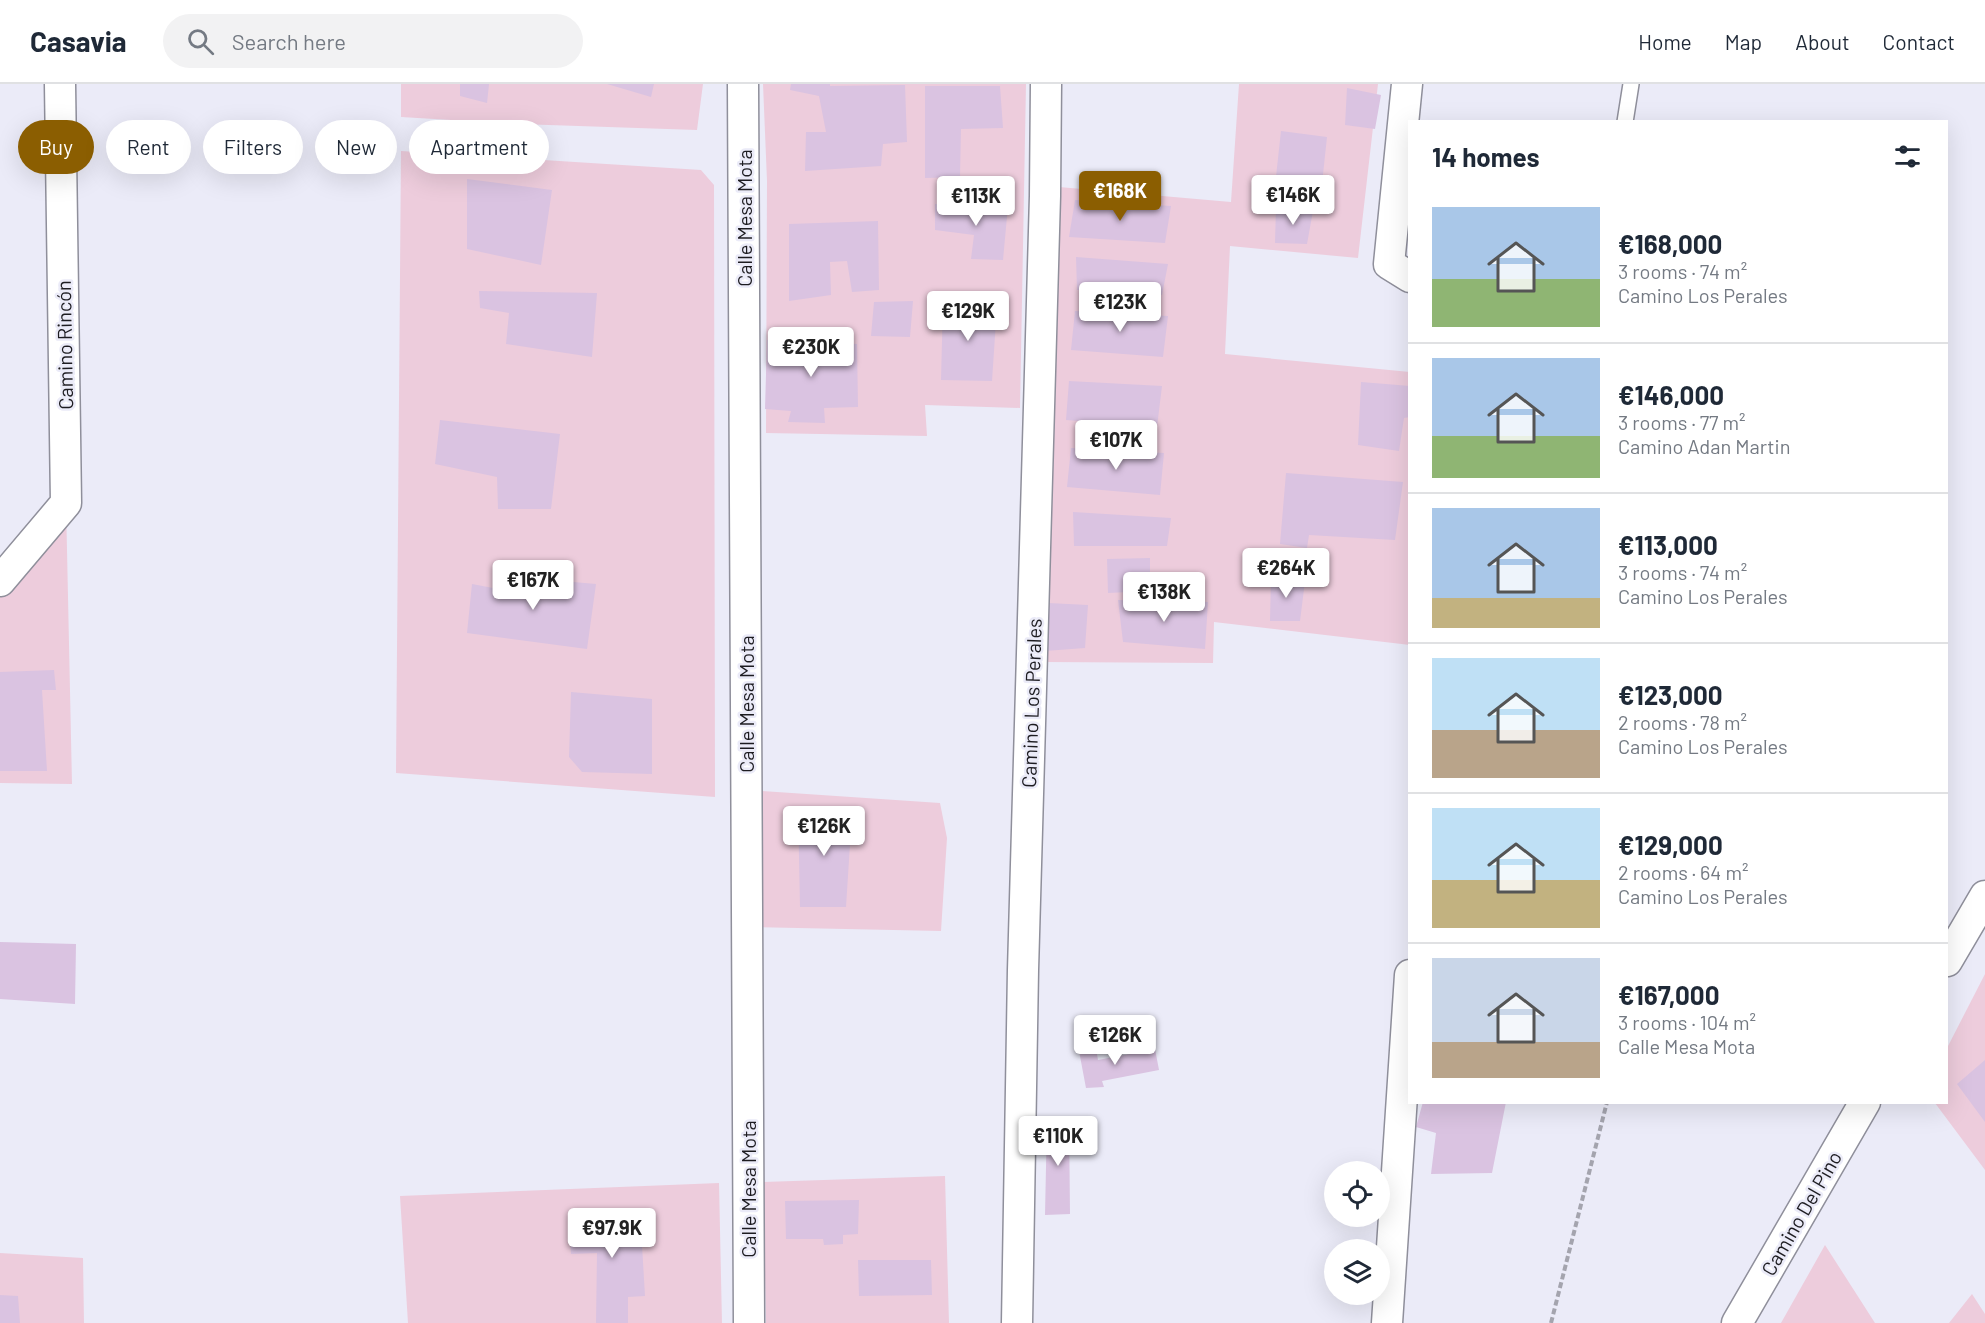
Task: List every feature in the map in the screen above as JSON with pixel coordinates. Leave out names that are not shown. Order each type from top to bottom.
[{"type":"street","name":"Camino Rincón","points":[[0,581],[66,503],[60,84]]},
{"type":"street","name":"Calle Mesa Mota","points":[[743,84],[749,1323]]},
{"type":"street","name":"Camino Los Perales","points":[[1017,1323],[1023,970],[1045,196],[1046,84]]},
{"type":"street","points":[[1407,84],[1389,264],[1408,276]]},
{"type":"street","points":[[1948,960],[1985,896]]},
{"type":"street","points":[[1387,1323],[1408,1010]]},
{"type":"street","name":"Camino Del Pino","points":[[1737,1323],[1864,1104]]},
{"type":"lane","points":[[1624,120],[1631,84]]},
{"type":"path","points":[[1551,1323],[1606,1104]]},
{"type":"shaded area","points":[[401,84],[703,84],[697,130],[549,125],[549,120],[452,120],[401,117]]},
{"type":"shaded area","points":[[763,84],[1026,84],[1020,408],[925,405],[927,436],[766,433],[767,181]]},
{"type":"shaded area","points":[[1239,84],[1378,84],[1358,258],[1230,246],[1225,354],[1408,372],[1408,645],[1214,622],[1213,663],[1044,662],[1059,187],[1231,202]]},
{"type":"shaded area","points":[[401,151],[409,152],[409,174],[549,174],[549,160],[701,170],[714,185],[715,797],[396,773]]},
{"type":"shaded area","points":[[66,503],[72,784],[0,783],[0,581]]},
{"type":"shaded area","points":[[746,790],[940,803],[947,838],[941,931],[747,927]]},
{"type":"shaded area","points":[[1985,974],[1985,1170],[1936,1104],[1948,1104],[1948,1046]]},
{"type":"shaded area","points":[[945,1176],[949,1323],[766,1323],[763,1182]]},
{"type":"shaded area","points":[[719,1183],[722,1323],[408,1323],[400,1196]]},
{"type":"shaded area","points":[[1825,1245],[1875,1323],[1781,1323]]},
{"type":"shaded area","points":[[0,1253],[83,1258],[84,1323],[0,1323]]},
{"type":"shaded area","points":[[1972,1294],[1985,1314],[1985,1323],[1949,1323]]},
{"type":"building","points":[[460,84],[489,84],[487,103],[460,96]]},
{"type":"building","points":[[607,84],[654,84],[651,97]]},
{"type":"building","points":[[791,84],[905,85],[907,142],[883,144],[881,166],[805,171],[806,132],[826,132],[819,96],[790,90]]},
{"type":"building","points":[[925,86],[1000,86],[1003,128],[961,129],[960,177],[925,178]]},
{"type":"building","points":[[1347,88],[1381,95],[1375,129],[1345,125]]},
{"type":"building","points":[[1281,131],[1327,137],[1321,193],[1274,195]]},
{"type":"building","points":[[467,179],[552,190],[541,265],[467,249]]},
{"type":"building","points":[[1075,200],[1171,206],[1165,243],[1069,237]]},
{"type":"building","points":[[935,204],[1008,206],[1003,260],[971,259],[974,235],[935,230]]},
{"type":"building","points":[[1276,207],[1313,211],[1307,244],[1275,243]]},
{"type":"building","points":[[878,221],[879,290],[852,292],[847,261],[830,262],[831,295],[789,301],[789,224]]},
{"type":"building","points":[[1076,257],[1168,264],[1162,295],[1077,290]]},
{"type":"building","points":[[479,291],[597,293],[592,357],[506,344],[509,313],[480,308]]},
{"type":"building","points":[[913,301],[910,337],[871,336],[874,302]]},
{"type":"building","points":[[943,302],[997,306],[992,381],[941,380]]},
{"type":"building","points":[[1075,311],[1168,316],[1163,357],[1071,350]]},
{"type":"building","points":[[767,340],[857,344],[858,407],[824,408],[825,423],[788,422],[791,411],[765,409]]},
{"type":"building","points":[[1069,381],[1162,386],[1157,427],[1066,420]]},
{"type":"building","points":[[1361,382],[1408,386],[1408,417],[1404,418],[1399,451],[1358,445]]},
{"type":"building","points":[[440,420],[560,434],[551,509],[498,509],[497,477],[435,464]]},
{"type":"building","points":[[1071,448],[1164,453],[1160,495],[1067,487]]},
{"type":"building","points":[[1286,473],[1403,482],[1395,540],[1309,535],[1307,548],[1280,544]]},
{"type":"building","points":[[1073,512],[1171,518],[1167,546],[1074,546]]},
{"type":"building","points":[[1150,558],[1150,591],[1108,593],[1107,559]]},
{"type":"building","points":[[494,575],[596,584],[587,649],[467,633],[472,584],[493,588]]},
{"type":"building","points":[[1271,576],[1305,581],[1300,621],[1270,621]]},
{"type":"building","points":[[1118,600],[1208,602],[1205,649],[1123,642]]},
{"type":"building","points":[[1048,603],[1088,605],[1085,648],[1045,651]]},
{"type":"building","points":[[54,670],[56,690],[42,690],[47,771],[0,771],[0,672]]},
{"type":"building","points":[[571,692],[652,699],[652,774],[582,772],[569,757]]},
{"type":"building","points":[[798,807],[852,813],[846,907],[800,907]]},
{"type":"building","points":[[0,942],[76,944],[75,1004],[0,999]]},
{"type":"building","points":[[1096,1048],[1098,1060],[1155,1049],[1159,1070],[1102,1081],[1104,1087],[1086,1088],[1079,1051]]},
{"type":"building","points":[[1985,1060],[1985,1122],[1957,1084]]},
{"type":"building","points":[[1422,1104],[1506,1104],[1492,1173],[1431,1174],[1436,1133],[1416,1127]]},
{"type":"building","points":[[1069,1117],[1070,1214],[1045,1215],[1047,1119]]},
{"type":"building","points":[[859,1200],[858,1234],[843,1235],[843,1244],[824,1245],[823,1239],[786,1239],[785,1201]]},
{"type":"building","points":[[640,1211],[645,1296],[628,1297],[628,1323],[596,1323],[597,1253],[571,1254],[568,1213]]},
{"type":"building","points":[[858,1260],[931,1260],[932,1295],[859,1296]]},
{"type":"building","points":[[0,1295],[18,1296],[20,1323],[0,1323]]}]
